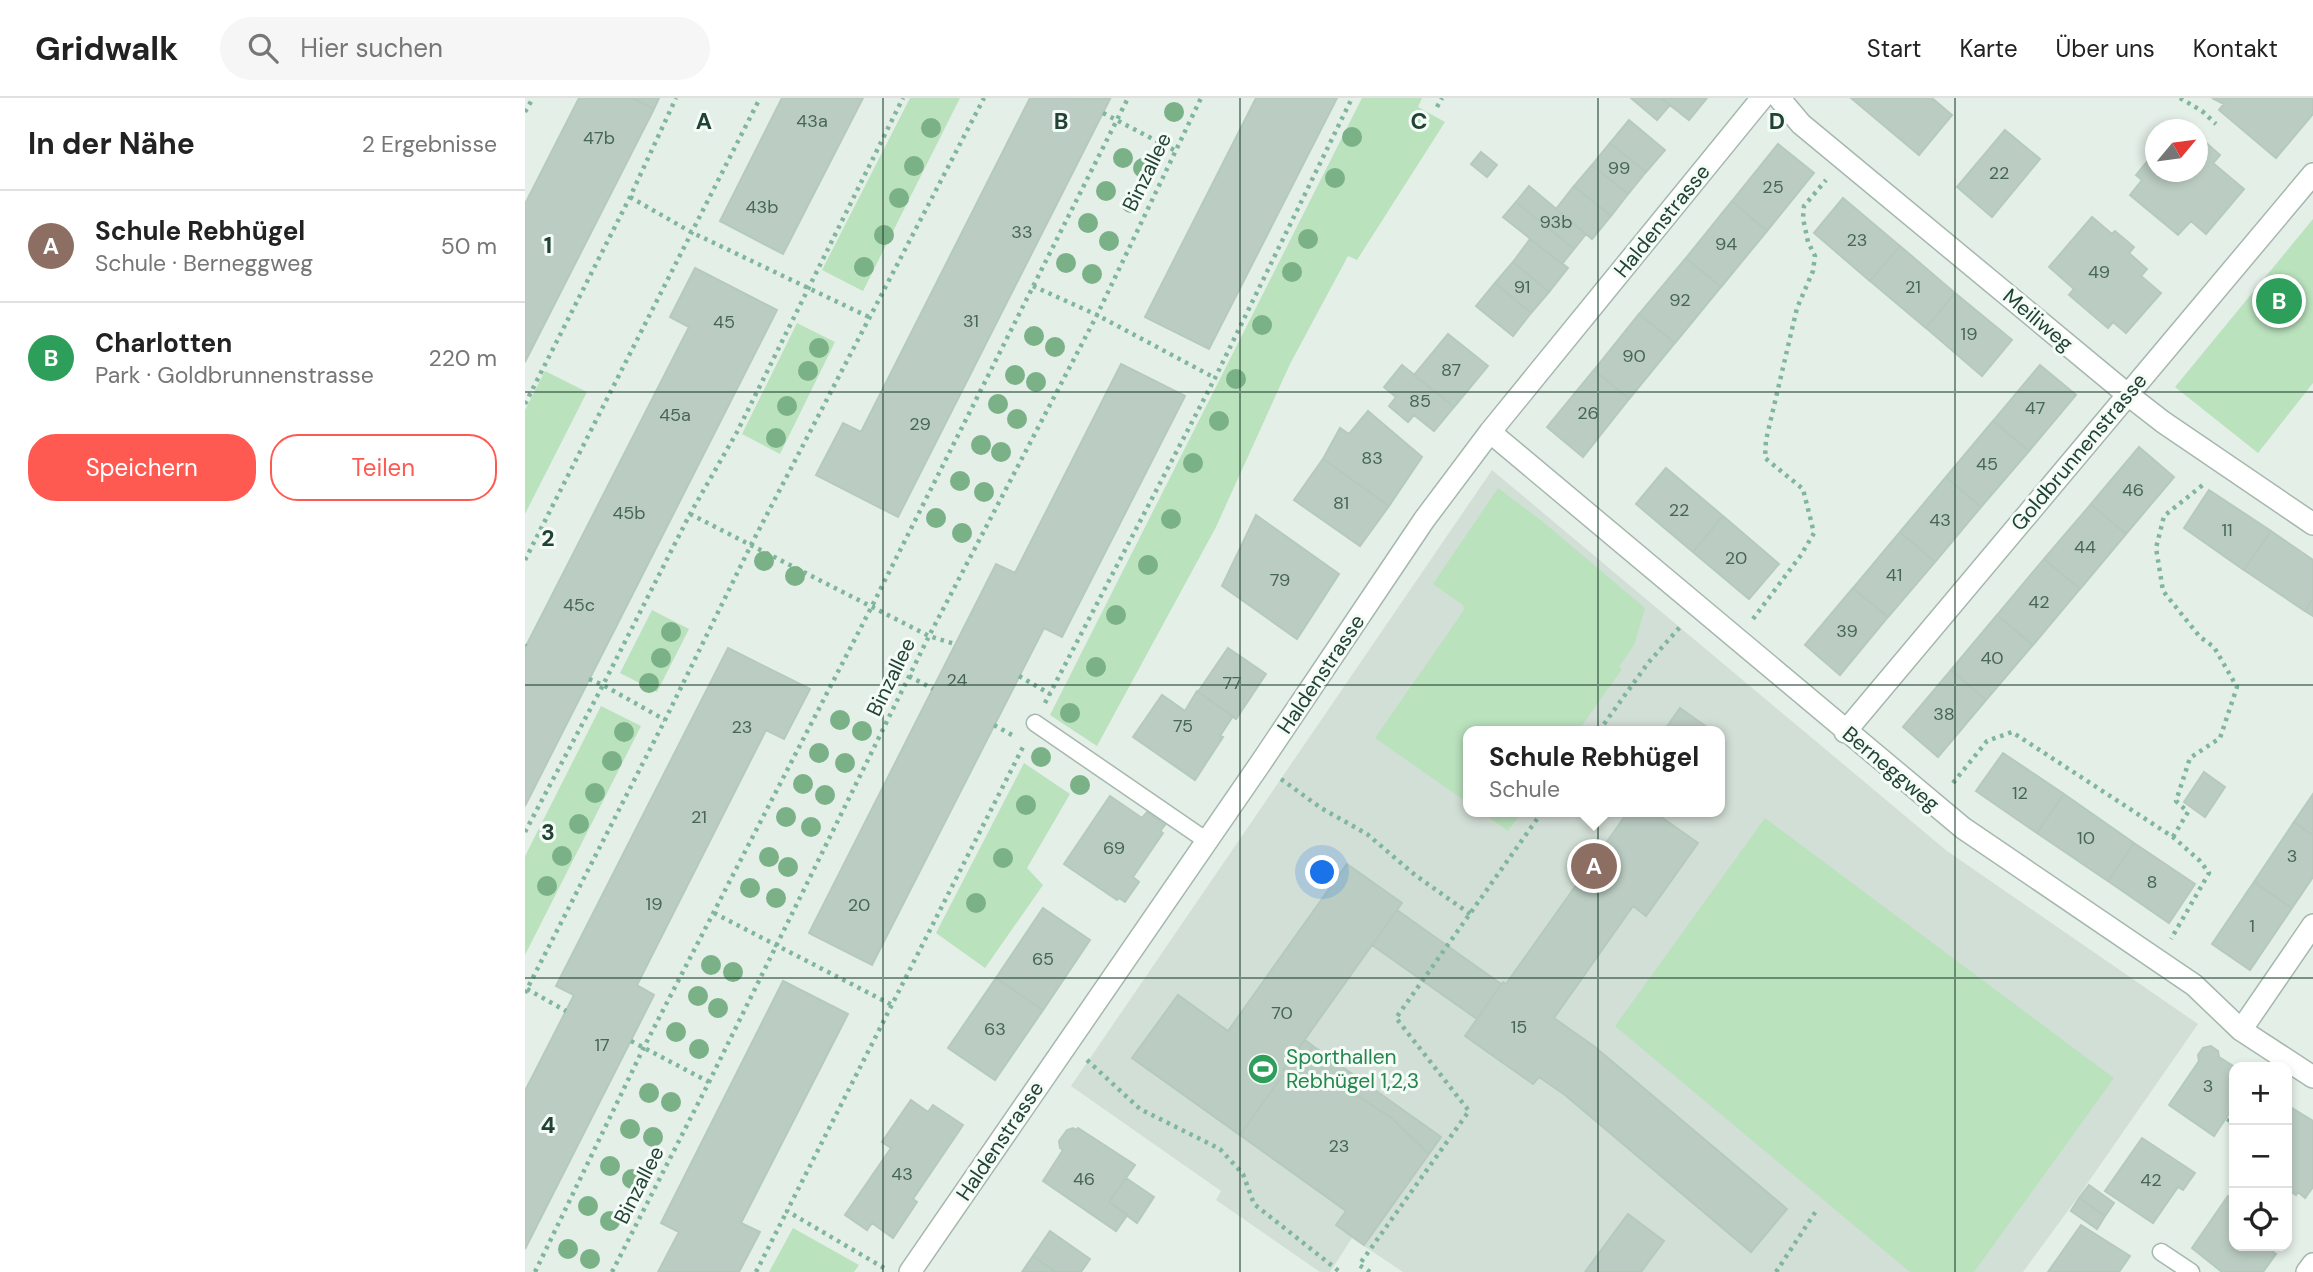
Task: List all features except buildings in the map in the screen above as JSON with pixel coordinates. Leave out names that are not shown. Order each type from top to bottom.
[{"type":"street","name":"Haldenstrasse","points":[[910,1272],[1261,764],[1424,520],[1490,432],[1762,98]]},
{"type":"street","name":"Meiliweg","points":[[1779,98],[1801,124],[2127,394],[2163,422],[2313,524]]},
{"type":"street","name":"Goldbrunnenstrasse","points":[[1846,732],[2313,174]]},
{"type":"street","name":"Berneggweg","points":[[1490,432],[1963,828],[2194,985],[2241,1030],[2313,1077]]},
{"type":"street","points":[[2241,1030],[2313,925]]},
{"type":"street","points":[[2307,1272],[2313,1264]]},
{"type":"lane","points":[[1035,723],[1207,841]]},
{"type":"lane","points":[[2161,1252],[2191,1272]]},
{"type":"path","points":[[525,113],[533,98]]},
{"type":"path","points":[[525,404],[630,197],[676,98]]},
{"type":"path","points":[[525,560],[760,98]]},
{"type":"path","points":[[525,832],[689,514],[737,432],[902,98]]},
{"type":"path","points":[[566,1011],[526,990],[665,720],[751,545],[984,98]]},
{"type":"path","points":[[535,1272],[644,1047],[872,607],[1128,98]]},
{"type":"path","name":"Binzallee","points":[[612,1272],[929,636],[1097,315],[1201,98]]},
{"type":"path","points":[[1019,676],[1050,694],[1215,378],[1352,98]]},
{"type":"path","points":[[1437,107],[1442,98]]},
{"type":"path","points":[[2180,98],[2202,111],[2215,124]]},
{"type":"path","points":[[1103,113],[1174,150]]},
{"type":"path","points":[[1748,625],[1801,555],[1814,533],[1803,489],[1765,458],[1766,440],[1797,308],[1813,271],[1815,256],[1808,242],[1803,218],[1804,206],[1828,177]]},
{"type":"path","points":[[630,197],[691,232],[871,318]]},
{"type":"path","points":[[1033,286],[1097,315],[1215,378]]},
{"type":"path","points":[[2173,837],[2188,812],[2176,801],[2190,758],[2220,738],[2237,687],[2214,647],[2200,637],[2163,591],[2156,548],[2164,516],[2207,482]]},
{"type":"path","points":[[689,514],[929,636],[955,644]]},
{"type":"path","points":[[1603,726],[1648,663],[1684,624]]},
{"type":"path","points":[[909,676],[933,689]]},
{"type":"path","points":[[589,679],[665,720]]},
{"type":"path","points":[[994,725],[1011,735]]},
{"type":"path","points":[[1946,792],[1987,741],[2012,732],[2173,837],[2200,861],[2209,873],[2167,946]]},
{"type":"path","points":[[756,1272],[1025,743]]},
{"type":"path","points":[[1261,764],[1321,808],[1367,834],[1415,875],[1470,914]]},
{"type":"path","points":[[1353,1272],[1469,1111],[1397,1017],[1538,817]]},
{"type":"path","points":[[714,913],[893,1005]]},
{"type":"path","points":[[631,1041],[709,1082]]},
{"type":"path","points":[[1084,1057],[1140,1109],[1220,1149],[1243,1174],[1254,1204],[1340,1272]]},
{"type":"path","points":[[787,1211],[886,1269]]},
{"type":"path","points":[[1776,1272],[1816,1211]]},
{"type":"path","points":[[1359,1265],[1370,1272]]},
{"type":"shaded area","points":[[1492,470],[1947,851],[2198,1024],[2023,1272],[1403,1272],[1352,1238],[1330,1272],[1320,1272],[1216,1200],[1221,1191],[1071,1086]]},
{"type":"green space","points":[[910,98],[960,98],[863,291],[822,270]]},
{"type":"green space","points":[[1362,98],[1422,98],[1418,107],[1445,122],[1357,260],[1348,256],[1290,364],[1216,527],[1097,746],[1050,715]]},
{"type":"green space","points":[[2313,219],[2313,383],[2258,453],[2175,387]]},
{"type":"green space","points":[[797,323],[835,342],[780,454],[742,434]]},
{"type":"green space","points":[[545,371],[587,392],[525,514],[525,410]]},
{"type":"green space","points":[[1498,488],[1542,521],[1645,608],[1634,645],[1619,667],[1622,669],[1582,726],[1463,726],[1463,800],[1375,738],[1464,610],[1463,605],[1433,584]]},
{"type":"green space","points":[[652,610],[689,629],[657,692],[620,673]]},
{"type":"green space","points":[[601,706],[641,726],[525,955],[525,856]]},
{"type":"green space","points":[[1024,763],[1070,794],[1027,868],[1043,885],[985,968],[936,933]]},
{"type":"green space","points":[[1488,817],[1518,817],[1508,831]]},
{"type":"green space","points":[[1765,818],[2114,1078],[1974,1272],[1910,1272],[1615,1026]]},
{"type":"green space","points":[[793,1228],[859,1265],[854,1272],[769,1272]]},
{"type":"place","name":"Charlotten","points":[[2279,301]]},
{"type":"place","name":"Schule Rebhügel","points":[[1594,866]]},
{"type":"place","name":"Sporthallen Rebhügel 1,2,3","points":[[1263,1069]]}]
